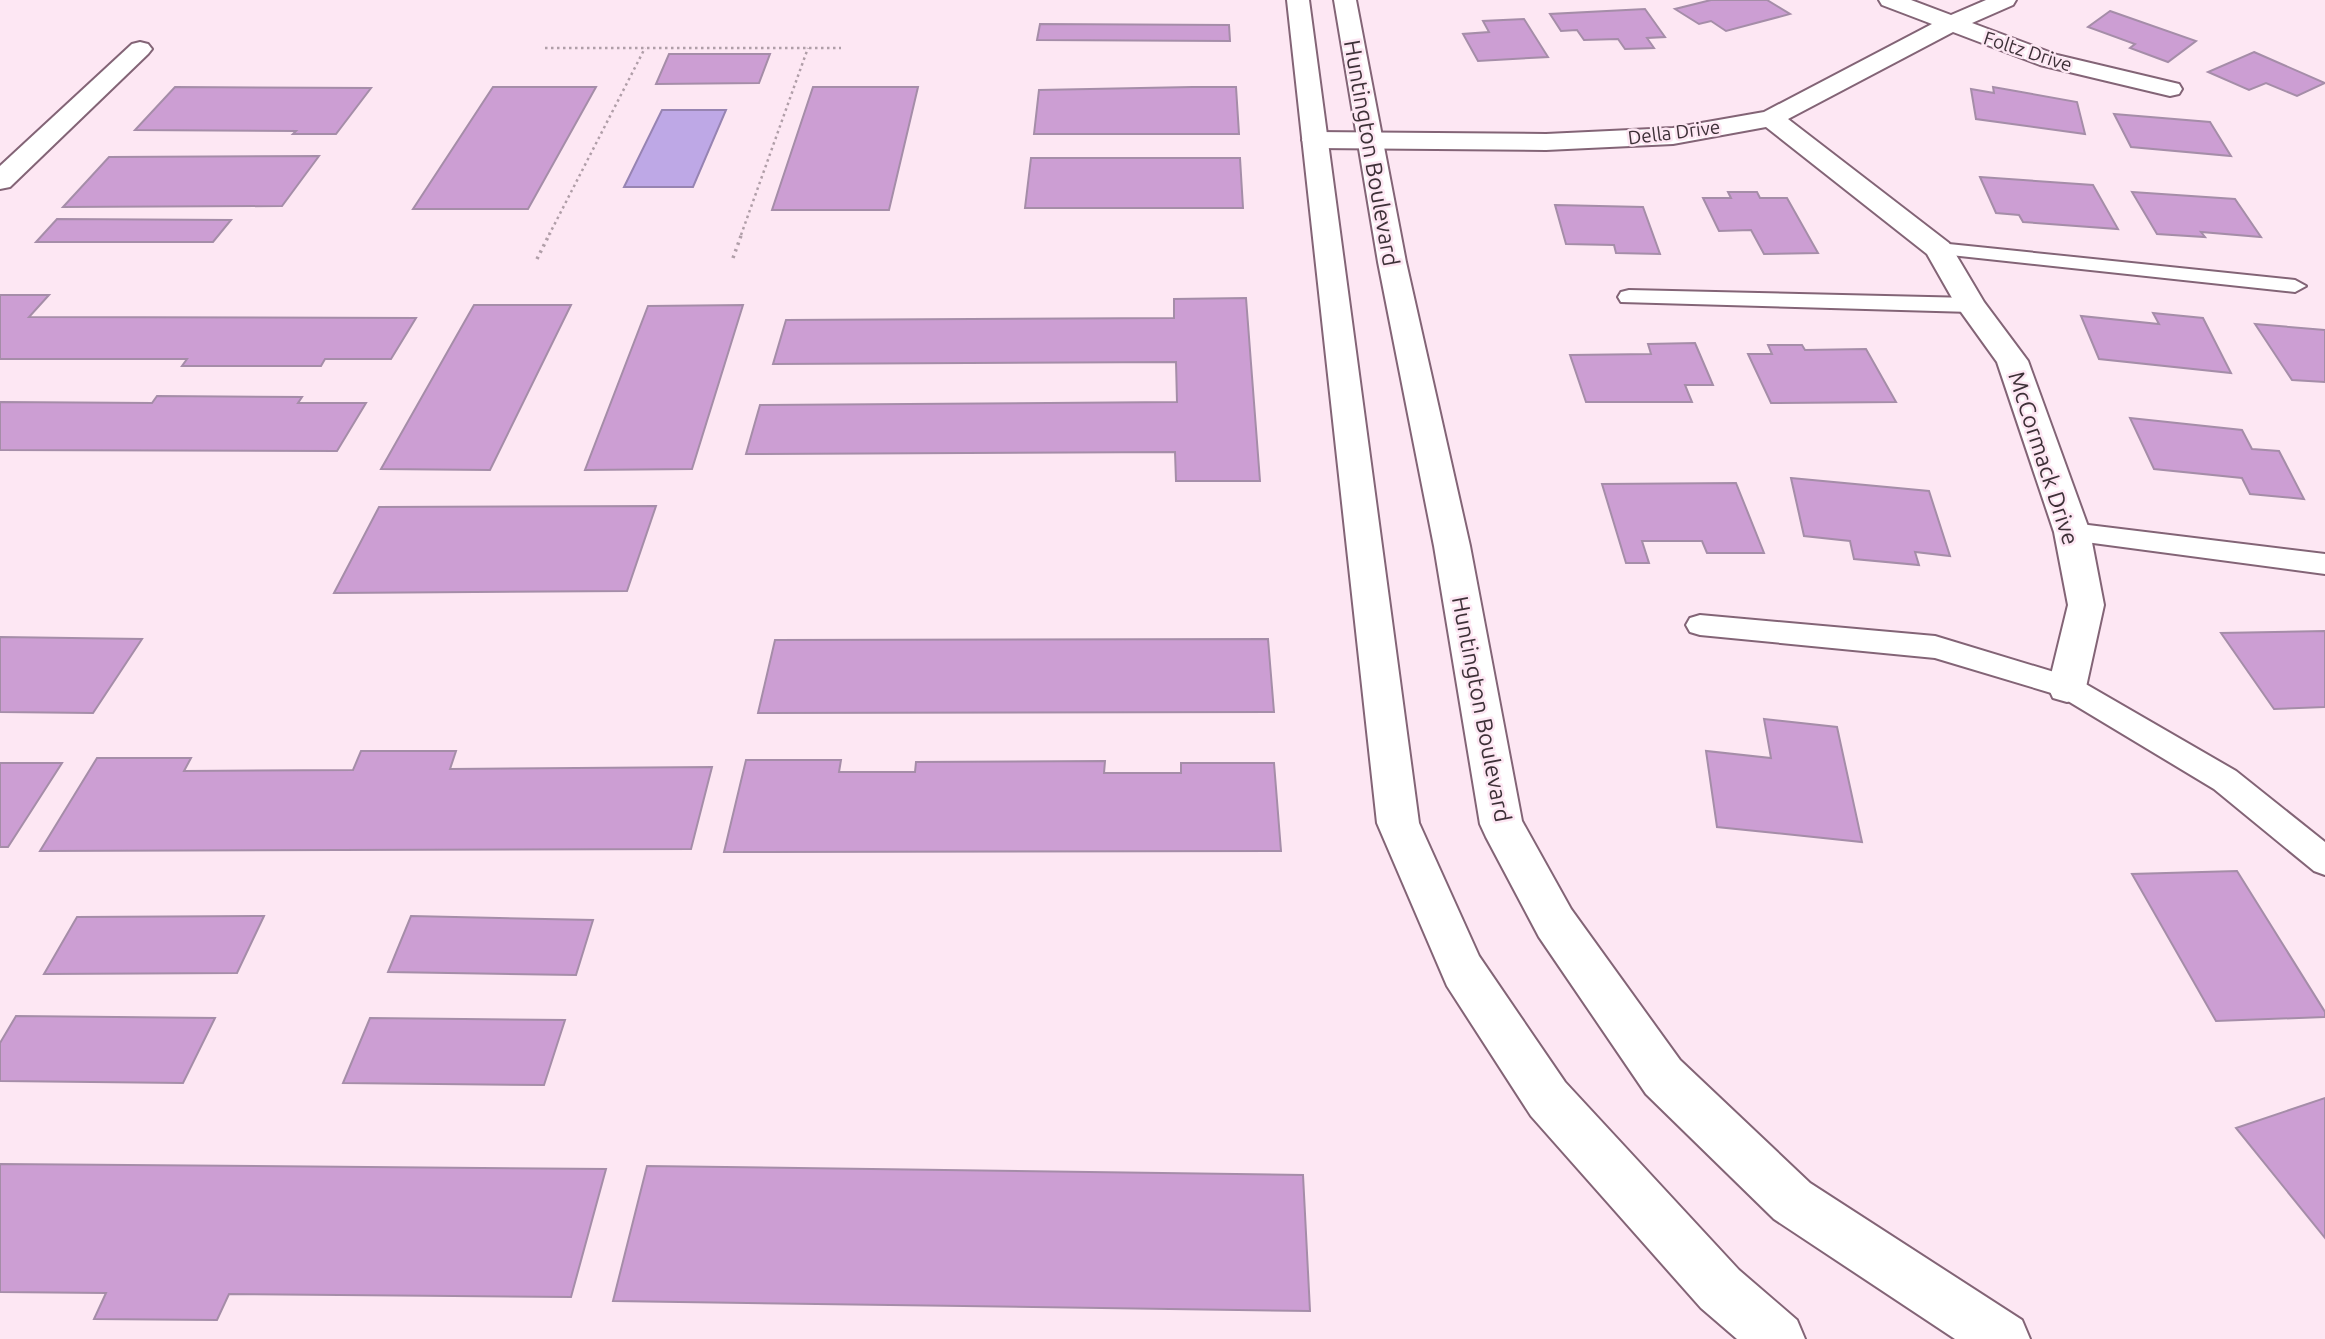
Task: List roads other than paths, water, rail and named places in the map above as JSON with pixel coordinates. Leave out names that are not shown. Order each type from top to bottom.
[{"type":"street","points":[[1298,0],[1398,823],[1463,971],[1548,1099],[1720,1289],[1778,1339]]},
{"type":"street","name":"Huntington Boulevard","points":[[1345,0],[1368,140],[1452,547],[1501,824],[1555,923],[1663,1077],[1791,1201],[2003,1339]]},
{"type":"street","name":"Foltz Drive","points":[[1890,0],[2049,60],[2170,89]]},
{"type":"street","name":"Della Drive","points":[[1315,140],[1546,142],[1673,136],[1771,118],[1951,24],[2005,0]]},
{"type":"street","points":[[0,181],[140,49]]},
{"type":"street","name":"McCormack Drive","points":[[1771,118],[1939,249],[1971,304],[2012,361],[2072,532],[2086,605],[2067,687]]},
{"type":"lane","points":[[1939,249],[2295,286]]},
{"type":"lane","points":[[1629,298],[1971,304]]},
{"type":"lane","points":[[2072,532],[2325,564]]},
{"type":"lane","points":[[1700,625],[1935,647],[2067,687],[2225,780],[2325,861]]}]
